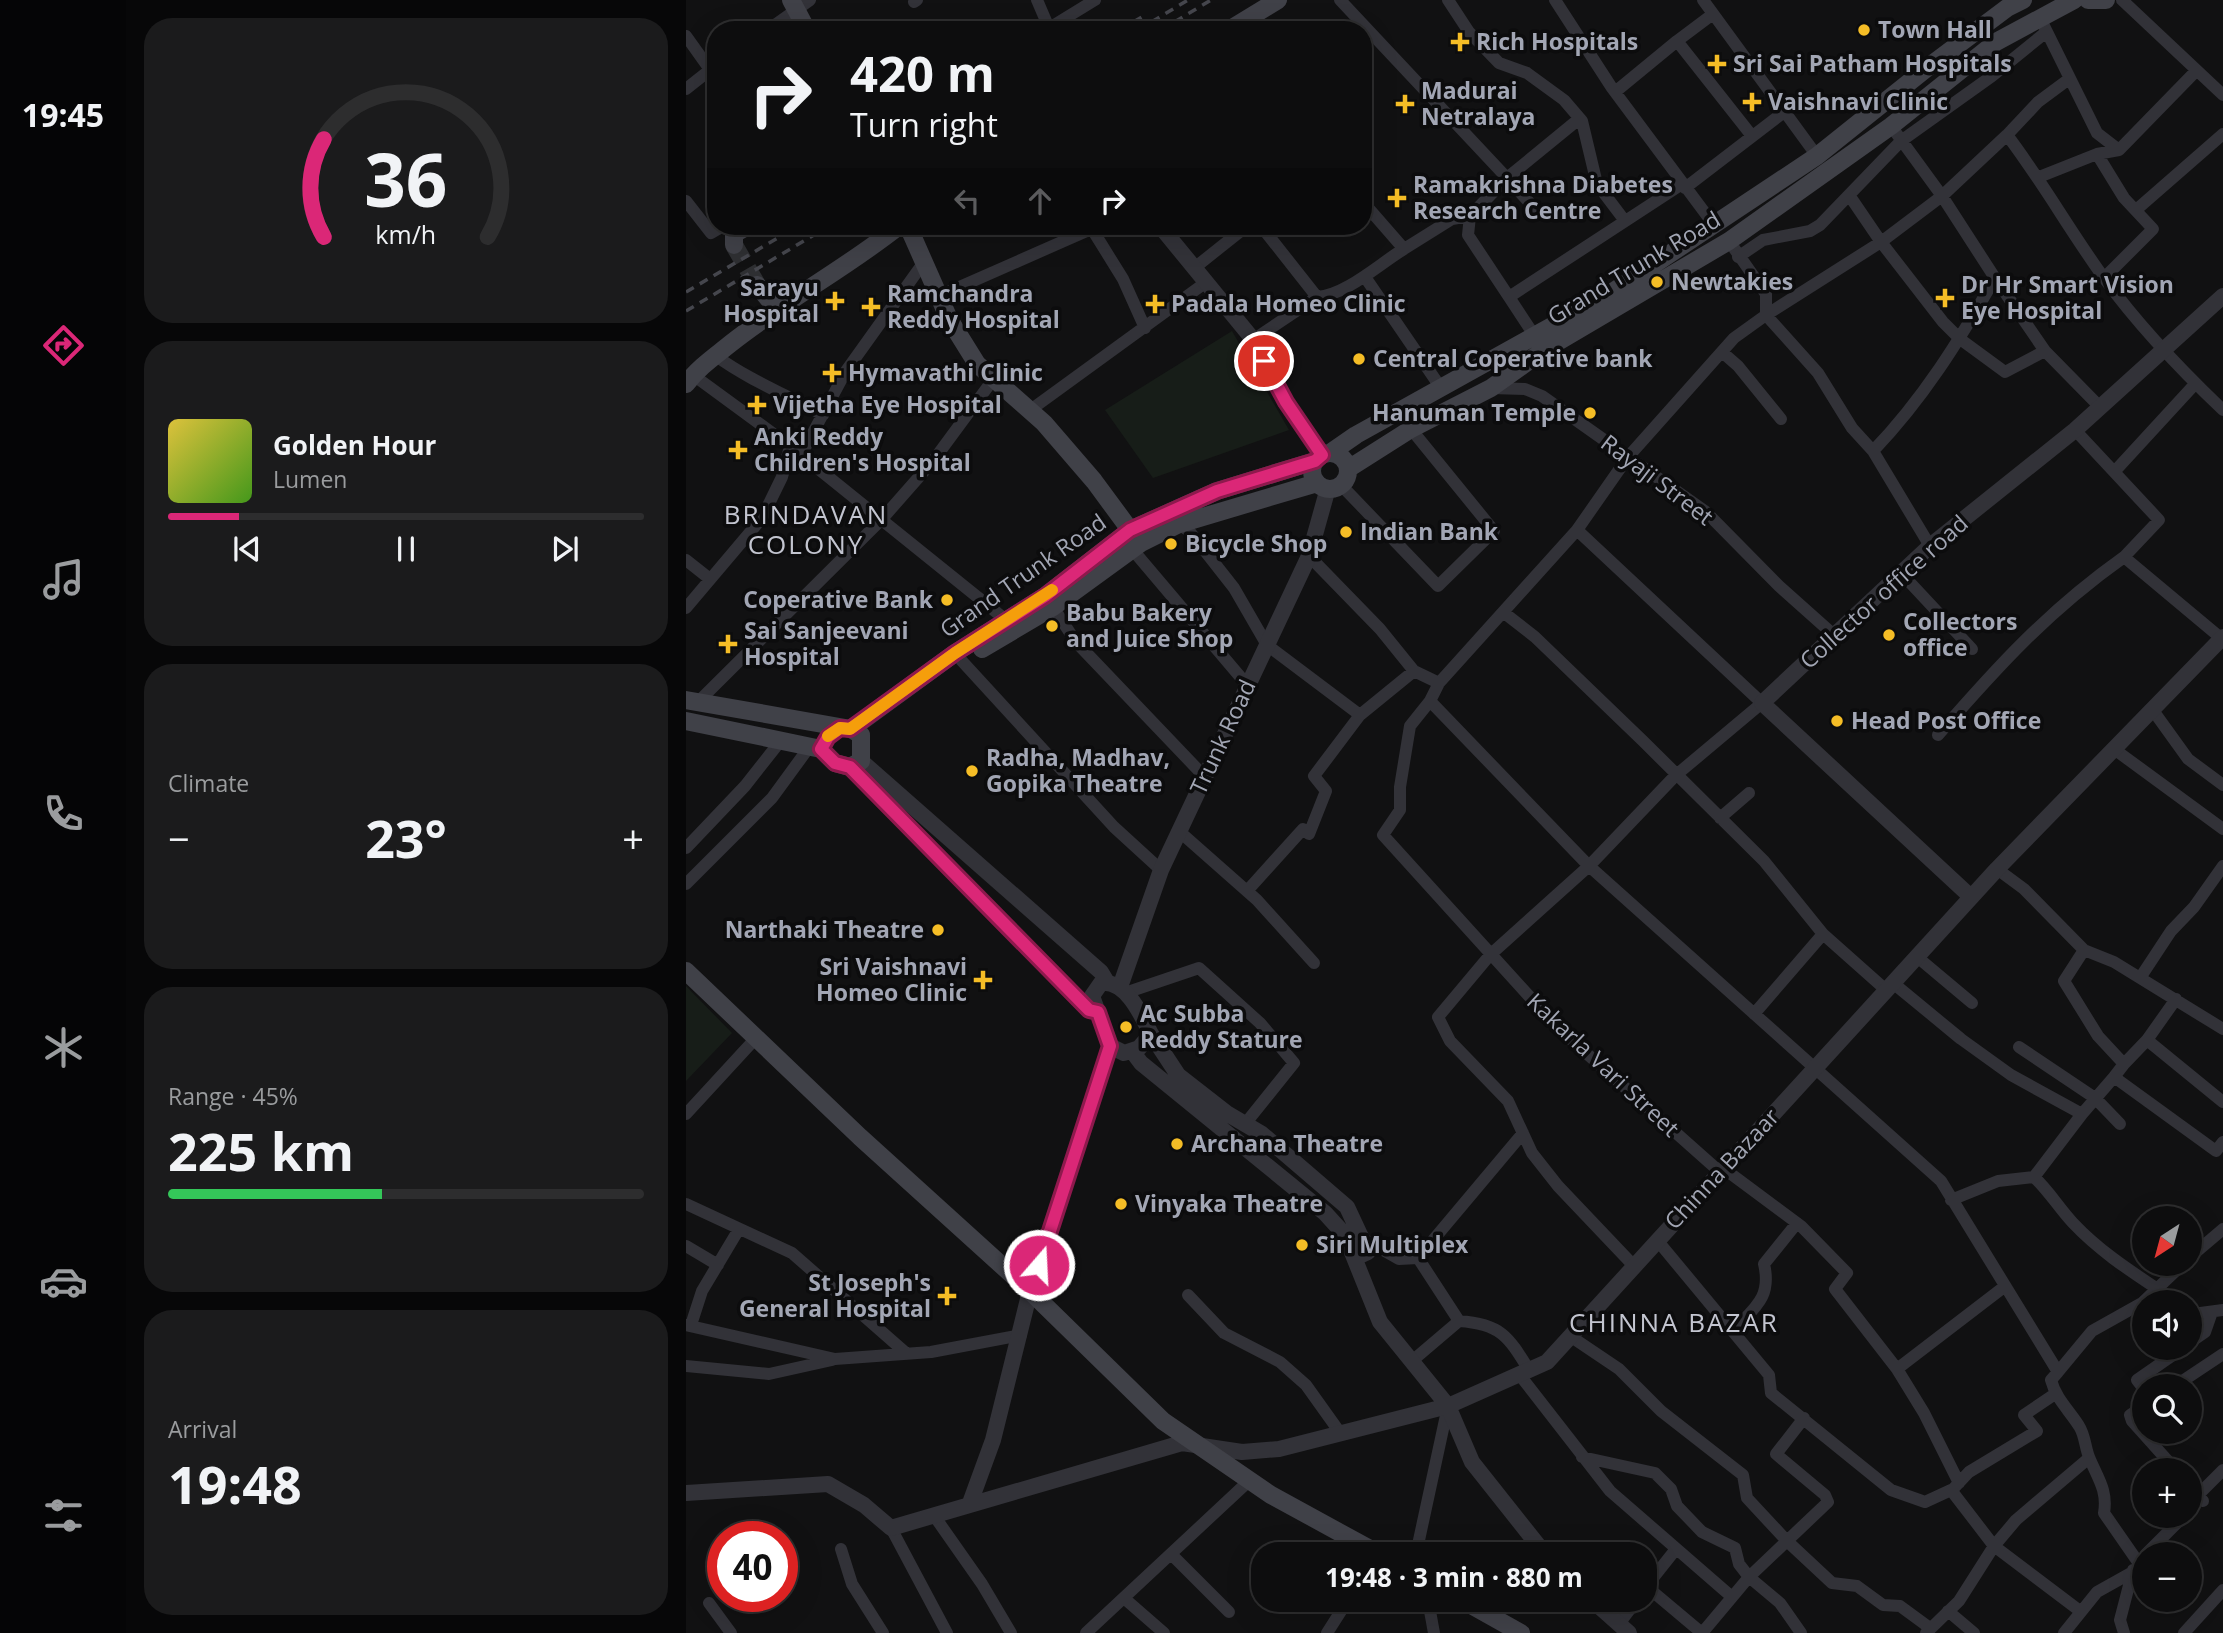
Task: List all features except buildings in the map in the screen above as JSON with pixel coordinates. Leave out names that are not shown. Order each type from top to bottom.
[{"type":"main road","points":[[1244,21],[1278,0]]},
{"type":"main road","name":"Grand Trunk Road","points":[[851,730],[1006,620],[1217,491],[1323,456],[1608,295],[1817,156],[1927,68],[2023,0]]},
{"type":"main road","name":"Grand Trunk Road","points":[[1134,541],[1179,524],[1333,481],[1411,429],[1491,388],[1544,350],[1729,240],[1891,126],[1996,42],[2043,24],[2074,0]]},
{"type":"main road","points":[[2088,0],[2106,0]]},
{"type":"main road","points":[[799,3],[804,21]]},
{"type":"main road","points":[[734,235],[734,245]]},
{"type":"main road","points":[[689,379],[763,318],[800,296],[886,235]]},
{"type":"main road","points":[[816,748],[828,737],[851,730],[961,660],[1053,607],[1134,541],[1094,481],[1044,423],[992,381],[970,353],[939,296],[912,235]]},
{"type":"main road","points":[[757,285],[771,302],[800,296]]},
{"type":"main road","points":[[1323,456],[1341,456],[1333,481],[1312,472],[1323,456]]},
{"type":"main road","points":[[692,701],[851,730]]},
{"type":"main road","points":[[686,722],[782,739],[816,748],[835,763],[855,764],[851,730]]},
{"type":"main road","points":[[686,971],[860,1137],[1030,1291],[1163,1422],[1271,1495],[1356,1542]]},
{"type":"main road","points":[[1483,1612],[1521,1633]]},
{"type":"street","points":[[1037,0],[1045,21]]},
{"type":"street","points":[[1061,21],[1095,0]]},
{"type":"street","points":[[1340,0],[1360,21]]},
{"type":"street","points":[[1448,0],[1469,32],[1500,63],[1527,73],[1564,100],[1579,120],[1597,184],[1625,220]]},
{"type":"street","points":[[1555,0],[1615,92],[1714,225]]},
{"type":"street","points":[[1703,0],[1817,156]]},
{"type":"street","points":[[2122,0],[2223,95]]},
{"type":"street","points":[[778,21],[799,3]]},
{"type":"street","points":[[1615,92],[1713,14]]},
{"type":"street","points":[[1738,257],[1763,240],[1810,231],[1820,225],[1901,141],[1992,76],[2043,24],[2097,132],[2119,150]]},
{"type":"street","points":[[1372,34],[1539,214]]},
{"type":"street","points":[[686,36],[707,62]]},
{"type":"street","points":[[1677,41],[1752,136]]},
{"type":"street","points":[[2039,177],[2097,154],[2119,150],[2196,71]]},
{"type":"street","points":[[686,89],[707,76]]},
{"type":"street","points":[[2058,1373],[2004,1287],[1982,1244],[1941,1181],[1589,866],[1430,701],[1439,683],[1577,530],[1628,457],[1734,338],[1881,242],[1942,196],[2038,102],[2069,79]]},
{"type":"street","points":[[1509,297],[1625,220],[1683,186],[1784,112]]},
{"type":"street","points":[[1253,340],[1317,298],[1325,297],[1365,277],[1373,267],[1452,219],[1470,216],[1507,178],[1579,120]]},
{"type":"street","points":[[1891,126],[1942,196],[2045,351],[2100,407]]},
{"type":"street","points":[[2136,210],[2223,134]]},
{"type":"street","points":[[2007,135],[2039,177],[2104,278],[2163,349],[2223,411]]},
{"type":"street","points":[[2097,154],[2152,229],[2104,278]]},
{"type":"street","points":[[1849,195],[1881,242],[1960,339],[2005,372],[2045,351]]},
{"type":"street","points":[[686,201],[707,228]]},
{"type":"street","points":[[1372,212],[1404,249]]},
{"type":"street","points":[[1470,216],[1468,235],[1534,335]]},
{"type":"street","points":[[939,296],[1077,235]]},
{"type":"street","points":[[1099,235],[1145,328]]},
{"type":"street","points":[[1167,235],[1253,340],[1286,402],[1323,456]]},
{"type":"street","points":[[1193,269],[1236,235]]},
{"type":"street","points":[[1268,235],[1317,298]]},
{"type":"street","points":[[1729,240],[1738,257],[1766,294],[1766,315],[1818,373],[1852,428],[1873,452],[1930,546]]},
{"type":"street","points":[[801,455],[846,371],[924,262]]},
{"type":"street","points":[[1365,277],[1441,388]]},
{"type":"street","points":[[1873,452],[1901,422],[1944,366],[1995,278]]},
{"type":"street","points":[[1029,411],[1205,283]]},
{"type":"street","name":"Collector office road","points":[[1762,703],[1930,546],[2075,430],[2223,296]]},
{"type":"street","points":[[1722,352],[1738,366],[1781,419]]},
{"type":"street","points":[[716,356],[747,379],[773,388],[823,415]]},
{"type":"street","points":[[689,379],[790,446],[1006,620]]},
{"type":"street","points":[[692,701],[882,519],[933,461],[992,381]]},
{"type":"street","points":[[2115,471],[2195,384]]},
{"type":"street","name":"Rayaji Street","points":[[1491,388],[1525,389],[1542,396],[1706,512],[1779,586],[1835,636]]},
{"type":"street","points":[[1333,481],[1438,586],[1494,531],[1411,429]]},
{"type":"street","points":[[1938,735],[2011,650],[2080,588],[2124,557],[2159,520],[2075,430]]},
{"type":"street","points":[[686,608],[762,518],[782,477],[790,446]]},
{"type":"street","name":"Trunk Road","points":[[1098,1012],[1093,992],[1101,983],[1117,988],[1161,870],[1203,775],[1212,765],[1309,556],[1333,481]]},
{"type":"street","points":[[1179,524],[1189,532],[1234,588],[1267,645],[1360,715]]},
{"type":"street","points":[[1577,530],[1971,897]]},
{"type":"street","points":[[1134,541],[1248,686]]},
{"type":"street","points":[[1309,556],[1380,629],[1414,671],[1439,683]]},
{"type":"street","points":[[2124,557],[2221,642]]},
{"type":"street","points":[[686,560],[710,579]]},
{"type":"street","points":[[1902,573],[1972,649]]},
{"type":"street","points":[[1053,607],[1076,642],[1203,775]]},
{"type":"street","points":[[1503,612],[1535,637],[1764,861],[1823,934],[2011,1075],[2082,1114]]},
{"type":"street","name":"Chinna Bazaar","points":[[1196,1443],[1242,1452],[1279,1449],[1448,1406],[1547,1362],[1997,869],[2221,642]]},
{"type":"street","points":[[961,660],[1114,827],[1161,870]]},
{"type":"street","points":[[1247,891],[1306,832],[1326,791],[1314,776],[1360,715],[1414,671]]},
{"type":"street","name":"Kakarla Vari Street","points":[[1430,701],[1410,726],[1400,786],[1400,810],[1383,835],[1558,1028],[1722,1170],[1797,1223],[1847,1273],[1835,1289],[1896,1369]]},
{"type":"street","points":[[1634,1266],[1532,1153],[1508,1101],[1450,1041],[1438,1017],[1490,955],[1589,866],[1675,776],[1762,703]]},
{"type":"street","points":[[2152,709],[2188,759],[2223,785]]},
{"type":"street","points":[[686,848],[745,786],[782,739]]},
{"type":"street","points":[[686,884],[772,798],[816,748]]},
{"type":"street","points":[[2114,749],[2223,829]]},
{"type":"street","points":[[855,764],[1101,972],[1117,988],[1178,1075],[1262,1134],[1347,1207],[1368,1252],[1355,1258]]},
{"type":"street","points":[[855,764],[1089,1010],[1098,1012],[1110,1046],[1030,1291],[993,1440],[970,1503]]},
{"type":"street","points":[[1720,818],[1749,793]]},
{"type":"street","points":[[1180,832],[1247,891],[1314,962]]},
{"type":"street","points":[[2140,978],[2171,932],[2194,907],[2223,866]]},
{"type":"street","points":[[1997,869],[2024,889],[2084,950],[2140,978],[2223,1029]]},
{"type":"street","points":[[1754,1014],[1823,934]]},
{"type":"street","points":[[2084,950],[2064,981],[2098,1035],[2124,1064]]},
{"type":"street","points":[[1916,956],[1972,1003]]},
{"type":"street","points":[[1117,988],[1199,968],[1260,1023],[1294,1063],[1245,1124]]},
{"type":"street","points":[[1951,1200],[1998,1181],[2034,1177],[2095,1098],[2147,1040],[2176,999]]},
{"type":"street","points":[[1110,1046],[1124,1053],[1132,1051],[1139,1048],[1151,1034]]},
{"type":"street","points":[[686,1114],[756,1038]]},
{"type":"street","points":[[2147,1040],[2223,1102]]},
{"type":"street","points":[[2019,1046],[2095,1098],[2120,1124]]},
{"type":"street","points":[[1132,1051],[1141,1063],[1325,1213],[1345,1235],[1380,1322],[1448,1406],[1472,1462],[1535,1542]]},
{"type":"street","points":[[2114,1077],[2216,1152],[2223,1142]]},
{"type":"street","points":[[1362,1238],[1399,1259],[1418,1258],[1523,1133]]},
{"type":"street","points":[[2034,1177],[2048,1190],[2072,1222],[2110,1257],[2159,1290]]},
{"type":"street","points":[[686,1205],[792,1253],[906,1353]]},
{"type":"street","points":[[1733,1331],[1765,1294],[1767,1279],[1764,1264],[1797,1223]]},
{"type":"street","points":[[739,1229],[702,1291],[688,1325],[835,1359]]},
{"type":"street","points":[[2202,1247],[2223,1229]]},
{"type":"street","points":[[1657,1240],[1769,1375],[1771,1394],[1891,1490],[1925,1502],[1955,1486],[1969,1472],[2037,1431],[2024,1415],[2055,1394]]},
{"type":"street","points":[[686,1246],[718,1265]]},
{"type":"street","points":[[1418,1258],[1459,1321],[1493,1326],[1509,1339],[1524,1372],[1582,1457],[1610,1490],[1732,1597]]},
{"type":"street","points":[[2132,1550],[2105,1513],[2106,1500],[2102,1482],[2089,1458],[2081,1428],[2055,1394],[2051,1380],[2092,1331],[2142,1303],[2168,1276]]},
{"type":"street","points":[[2004,1287],[1896,1369],[1924,1413],[1955,1486],[1994,1546],[2080,1611]]},
{"type":"street","points":[[1188,1295],[1224,1333],[1280,1362],[1306,1385],[1340,1433]]},
{"type":"street","points":[[2202,1334],[2217,1311]]},
{"type":"street","points":[[1412,1361],[1459,1321]]},
{"type":"street","points":[[686,1366],[769,1374],[835,1359],[906,1353],[1021,1335]]},
{"type":"street","points":[[1570,1336],[1619,1369],[1661,1411],[1742,1475],[1747,1498],[1787,1541],[1832,1583],[1857,1587],[1883,1605],[1900,1606],[1928,1631],[1959,1601],[1994,1546],[2016,1520],[2089,1458]]},
{"type":"street","points":[[2193,1374],[2223,1354]]},
{"type":"street","points":[[2146,1374],[2166,1360]]},
{"type":"street","points":[[1419,1542],[1448,1406]]},
{"type":"street","points":[[1657,1596],[1702,1633],[1749,1577],[1828,1502],[1825,1495],[1776,1454],[1804,1418]]},
{"type":"street","points":[[891,1528],[1182,1443],[1196,1443]]},
{"type":"street","points":[[2153,1444],[2165,1458]]},
{"type":"street","points":[[1582,1457],[1655,1473],[1671,1489],[1677,1506],[1702,1532],[1735,1548],[1739,1563],[1749,1577],[1780,1603],[1801,1633]]},
{"type":"street","points":[[2202,1493],[2223,1470]]},
{"type":"street","points":[[1086,1633],[1251,1479]]},
{"type":"street","points":[[2202,1497],[2223,1482]]},
{"type":"street","points":[[686,1493],[828,1485],[864,1505],[891,1528],[947,1633]]},
{"type":"street","points":[[935,1517],[982,1584],[1011,1633]]},
{"type":"street","points":[[2157,1542],[2170,1528]]},
{"type":"street","points":[[841,1549],[852,1584],[883,1633]]},
{"type":"street","points":[[1657,1573],[1676,1549]]},
{"type":"street","points":[[1172,1555],[1229,1612]]},
{"type":"street","points":[[2064,1633],[2097,1592],[2132,1567]]},
{"type":"street","points":[[2124,1633],[2120,1620],[2132,1585]]},
{"type":"street","points":[[2184,1633],[2223,1590]]},
{"type":"street","points":[[1125,1599],[1164,1633]]},
{"type":"street","points":[[1948,1611],[1974,1633]]},
{"type":"street","points":[[716,1612],[731,1633]]},
{"type":"street","points":[[1327,1633],[1340,1612]]},
{"type":"street","points":[[1430,1612],[1434,1633]]},
{"type":"street","points":[[1605,1612],[1624,1629],[1632,1612]]},
{"type":"shaded area","points":[[1232,331],[1289,430],[1153,478],[1105,410]]},
{"type":"shaded area","points":[[686,986],[732,1033],[686,1081]]},
{"type":"tunnel","points":[[734,245],[757,285]]},
{"type":"railway","points":[[1153,21],[1188,0]]},
{"type":"railway","points":[[1176,21],[1211,0]]},
{"type":"railway","points":[[1135,21],[1145,15]]},
{"type":"railway","points":[[686,292],[783,235]]},
{"type":"railway","points":[[686,311],[814,235]]},
{"type":"slow traffic","points":[[828,736],[840,728],[850,729],[928,676],[955,653],[1052,590]]},
{"type":"place","name":"Town Hall","points":[[1864,30]]},
{"type":"place","name":"Rich Hospitals","points":[[1460,42]]},
{"type":"place","name":"Sri Sai Patham Hospitals","points":[[1717,64]]},
{"type":"place","name":"Vaishnavi Clinic","points":[[1752,102]]},
{"type":"place","name":"Madurai Netralaya","points":[[1405,104]]},
{"type":"place","name":"Ramakrishna Diabetes Research Centre","points":[[1397,198]]},
{"type":"place","name":"Newtakies","points":[[1657,282]]},
{"type":"place","name":"Dr Hr Smart Vision Eye Hospital","points":[[1945,298]]},
{"type":"place","name":"Sarayu Hospital","points":[[835,301]]},
{"type":"place","name":"Padala Homeo Clinic","points":[[1155,304]]},
{"type":"place","name":"Ramchandra Reddy Hospital","points":[[871,307]]},
{"type":"place","name":"Central Coperative bank","points":[[1359,359]]},
{"type":"place","name":"Hymavathi Clinic","points":[[832,373]]},
{"type":"place","name":"Vijetha Eye Hospital","points":[[757,405]]},
{"type":"place","name":"Hanuman Temple","points":[[1590,413]]},
{"type":"place","name":"Anki Reddy Children's Hospital","points":[[738,450]]},
{"type":"place","name":"Indian Bank","points":[[1346,532]]},
{"type":"place","name":"Bicycle Shop","points":[[1171,544]]},
{"type":"place","name":"Coperative Bank","points":[[947,600]]},
{"type":"place","name":"Babu Bakery and Juice Shop","points":[[1052,626]]},
{"type":"place","name":"Collectors office","points":[[1889,635]]},
{"type":"place","name":"Sai Sanjeevani Hospital","points":[[728,644]]},
{"type":"place","name":"Head Post Office","points":[[1837,721]]},
{"type":"place","name":"Radha, Madhav, Gopika Theatre","points":[[972,771]]},
{"type":"place","name":"Narthaki Theatre","points":[[938,930]]},
{"type":"place","name":"Sri Vaishnavi Homeo Clinic","points":[[983,980]]},
{"type":"place","name":"Ac Subba Reddy Stature","points":[[1126,1027]]},
{"type":"place","name":"Archana Theatre","points":[[1177,1144]]},
{"type":"place","name":"Vinyaka Theatre","points":[[1121,1204]]},
{"type":"place","name":"Siri Multiplex","points":[[1302,1245]]},
{"type":"place","name":"St Joseph's General Hospital","points":[[947,1296]]},
{"type":"district","name":"BRINDAVAN COLONY","points":[[806,530]]},
{"type":"district","name":"CHINNA BAZAR","points":[[1674,1323]]},
{"type":"route","points":[[1039,1265],[1110,1046],[1098,1012],[1089,1010],[850,767],[835,763],[821,749],[828,737],[840,728],[850,729],[928,676],[955,653],[1045,596],[1130,530],[1217,491],[1315,461],[1322,455],[1286,402],[1264,361]]}]
